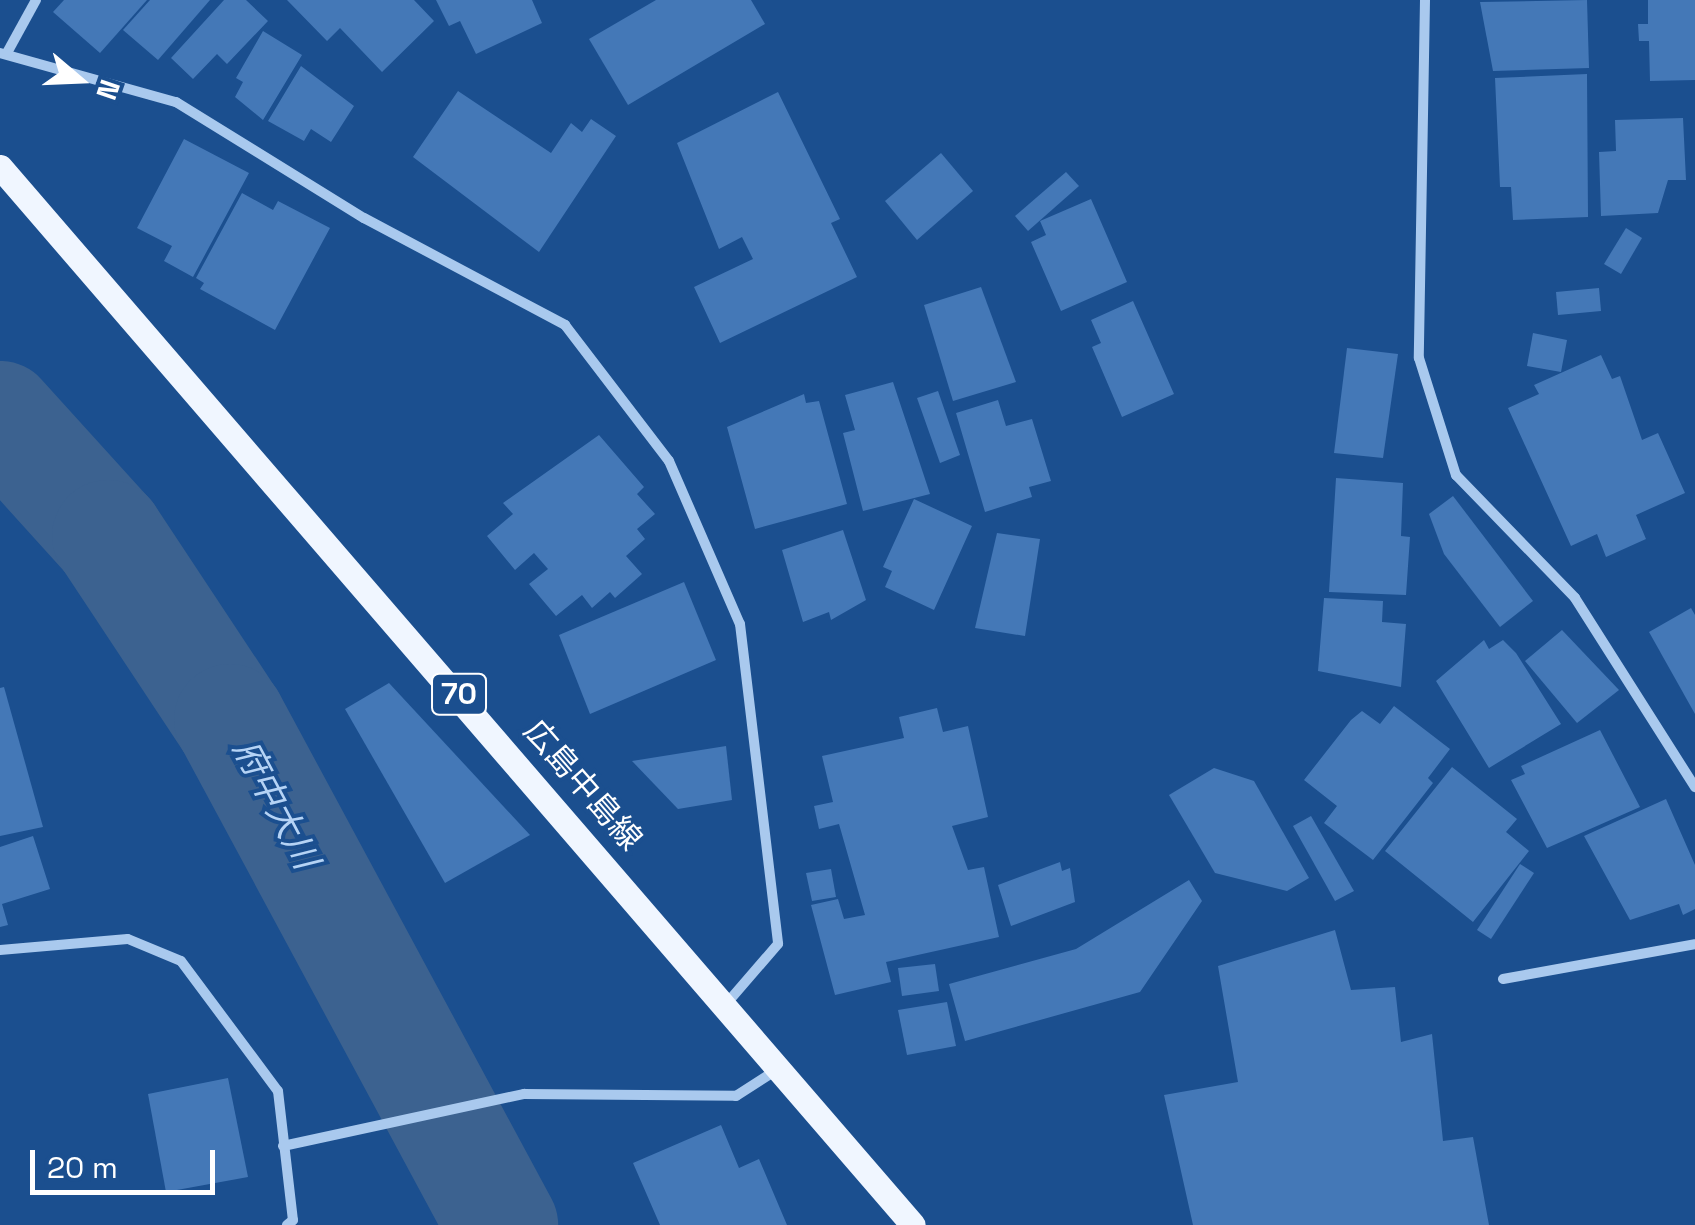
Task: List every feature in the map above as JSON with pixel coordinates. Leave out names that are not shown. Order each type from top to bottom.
[{"type":"main road","name":"広島中島線","points":[[0,168],[728,1002],[913,1225]]},
{"type":"street","points":[[36,0],[4,52],[176,102],[364,218],[565,325],[669,460],[740,624],[778,944],[728,1002]]},
{"type":"street","points":[[1426,0],[1420,358],[1456,475],[1575,598],[1695,788]]},
{"type":"street","points":[[0,950],[128,940],[181,962],[278,1091],[293,1220],[287,1225]]},
{"type":"street","points":[[1504,979],[1695,944]]},
{"type":"street","points":[[284,1146],[524,1094],[736,1096],[783,1066]]},
{"type":"building","points":[[64,0],[147,0],[100,53],[53,12]]},
{"type":"building","points":[[150,0],[210,0],[158,60],[123,30]]},
{"type":"building","points":[[224,0],[246,0],[268,21],[227,64],[217,54],[193,79],[171,58]]},
{"type":"building","points":[[287,0],[414,0],[434,21],[382,72],[340,28],[327,41]]},
{"type":"building","points":[[436,0],[532,0],[542,23],[476,54],[460,21],[449,26]]},
{"type":"building","points":[[656,0],[751,0],[765,24],[628,105],[589,39]]},
{"type":"building","points":[[1587,0],[1589,68],[1493,71],[1480,2]]},
{"type":"building","points":[[1648,0],[1695,0],[1695,80],[1650,81],[1649,41],[1639,41],[1638,24],[1648,24]]},
{"type":"building","points":[[263,31],[302,55],[263,120],[235,97],[243,82],[236,78]]},
{"type":"building","points":[[301,66],[354,106],[331,142],[311,129],[304,141],[268,121]]},
{"type":"building","points":[[1587,74],[1588,217],[1513,220],[1511,187],[1500,187],[1495,78]]},
{"type":"building","points":[[458,91],[551,153],[571,123],[582,132],[591,119],[616,136],[539,252],[413,157]]},
{"type":"building","points":[[778,92],[840,219],[831,223],[857,277],[720,343],[694,287],[753,259],[742,237],[719,249],[677,143]]},
{"type":"building","points":[[1683,118],[1686,180],[1668,180],[1658,213],[1601,216],[1599,152],[1616,151],[1615,120]]},
{"type":"building","points":[[184,139],[249,173],[193,277],[164,261],[172,246],[137,228]]},
{"type":"building","points":[[941,153],[973,191],[917,240],[885,201]]},
{"type":"building","points":[[1066,172],[1079,186],[1028,231],[1015,216]]},
{"type":"building","points":[[242,193],[273,210],[278,201],[330,228],[275,330],[200,289],[204,283],[196,278]]},
{"type":"building","points":[[1091,199],[1127,282],[1061,311],[1031,242],[1046,235],[1040,221]]},
{"type":"building","points":[[1626,228],[1642,238],[1621,274],[1604,264]]},
{"type":"building","points":[[981,287],[1016,382],[953,401],[924,305]]},
{"type":"building","points":[[1599,288],[1601,311],[1558,315],[1556,292]]},
{"type":"building","points":[[1133,301],[1174,394],[1122,417],[1092,347],[1101,343],[1091,320]]},
{"type":"building","points":[[1533,333],[1567,340],[1561,372],[1527,366]]},
{"type":"building","points":[[1347,348],[1398,354],[1383,458],[1334,453]]},
{"type":"building","points":[[1601,355],[1612,379],[1620,376],[1642,440],[1658,433],[1685,493],[1636,515],[1646,539],[1606,557],[1597,534],[1571,546],[1508,408],[1539,394],[1534,385]]},
{"type":"building","points":[[893,382],[930,494],[863,511],[843,433],[855,430],[845,395]]},
{"type":"building","points":[[938,391],[960,455],[940,463],[917,398]]},
{"type":"building","points":[[804,394],[806,403],[819,401],[847,504],[755,529],[727,427]]},
{"type":"building","points":[[998,400],[1006,426],[1032,419],[1051,481],[1029,487],[1032,497],[985,512],[956,413]]},
{"type":"building","points":[[599,435],[644,487],[637,494],[655,514],[637,529],[645,539],[626,556],[642,574],[615,598],[610,592],[592,608],[582,595],[556,616],[529,584],[548,569],[534,553],[515,570],[487,536],[513,514],[503,503]]},
{"type":"building","points":[[1336,478],[1403,483],[1401,536],[1410,537],[1406,595],[1329,592]]},
{"type":"building","points":[[1453,496],[1533,601],[1500,627],[1444,554],[1429,514]]},
{"type":"building","points":[[914,499],[972,526],[934,610],[885,587],[892,571],[883,567]]},
{"type":"building","points":[[843,530],[866,600],[831,620],[829,612],[803,622],[782,550]]},
{"type":"building","points":[[997,533],[1040,539],[1025,636],[975,628]]},
{"type":"building","points":[[684,582],[716,660],[590,714],[559,635]]},
{"type":"building","points":[[1324,598],[1383,601],[1382,622],[1406,624],[1401,687],[1318,671]]},
{"type":"building","points":[[1691,608],[1695,615],[1695,714],[1649,632]]},
{"type":"building","points":[[1562,630],[1619,690],[1577,723],[1525,661]]},
{"type":"building","points":[[1484,640],[1489,649],[1503,640],[1516,653],[1561,724],[1489,768],[1436,681]]},
{"type":"building","points":[[389,683],[530,835],[445,883],[345,709]]},
{"type":"building","points":[[4,687],[43,827],[0,836],[0,688]]},
{"type":"building","points":[[1394,706],[1450,749],[1428,778],[1433,783],[1373,860],[1324,823],[1337,806],[1304,780],[1351,720],[1362,711],[1380,724]]},
{"type":"building","points":[[937,708],[943,732],[968,726],[988,817],[952,826],[968,870],[984,867],[999,937],[886,962],[891,982],[835,995],[811,905],[838,899],[844,919],[865,915],[839,824],[819,829],[814,806],[833,802],[822,756],[904,738],[899,717]]},
{"type":"building","points":[[1600,730],[1640,807],[1547,848],[1511,780],[1525,774],[1521,766]]},
{"type":"building","points":[[726,746],[732,800],[678,809],[632,761]]},
{"type":"building","points":[[1452,767],[1517,819],[1506,832],[1529,851],[1473,922],[1385,851]]},
{"type":"building","points":[[1214,768],[1254,781],[1309,878],[1287,891],[1215,873],[1169,795]]},
{"type":"building","points":[[1666,799],[1695,865],[1695,909],[1683,915],[1679,904],[1630,920],[1584,836]]},
{"type":"building","points":[[1311,816],[1354,891],[1335,901],[1293,826]]},
{"type":"building","points":[[33,836],[50,889],[2,904],[8,925],[0,927],[0,847]]},
{"type":"building","points":[[1060,862],[1062,871],[1070,868],[1075,902],[1011,926],[998,885]]},
{"type":"building","points":[[1520,864],[1534,873],[1491,939],[1477,930]]},
{"type":"building","points":[[831,869],[836,897],[812,901],[806,873]]},
{"type":"building","points":[[1189,880],[1202,901],[1140,992],[965,1041],[949,984],[1076,949]]},
{"type":"building","points":[[1335,930],[1351,990],[1395,987],[1401,1042],[1432,1034],[1443,1141],[1473,1137],[1489,1225],[1193,1225],[1164,1095],[1238,1082],[1218,966]]},
{"type":"building","points":[[935,964],[939,991],[902,996],[898,968]]},
{"type":"building","points":[[947,1002],[956,1046],[907,1055],[898,1010]]},
{"type":"building","points":[[228,1078],[248,1177],[166,1192],[148,1094]]},
{"type":"building","points":[[721,1125],[739,1168],[759,1159],[787,1225],[660,1225],[633,1163]]},
{"type":"waterway","name":"府中大川","points":[[0,417],[108,536],[230,720],[502,1225]]}]
